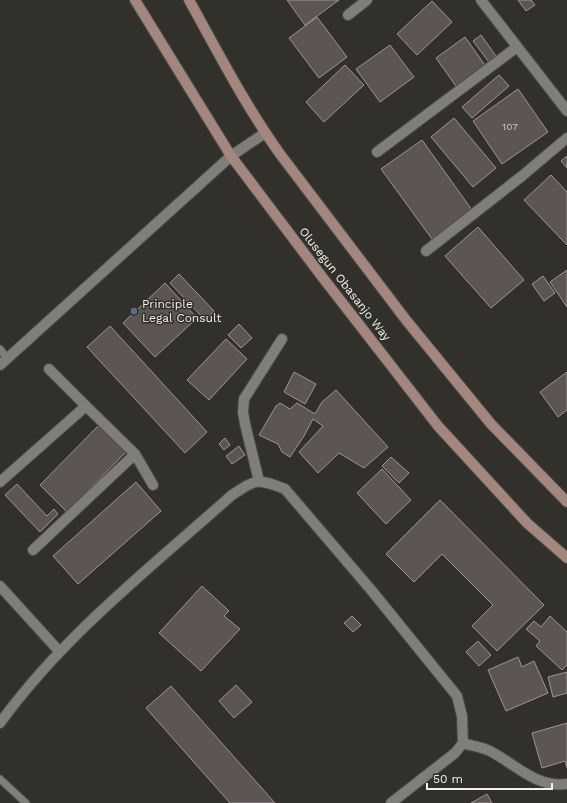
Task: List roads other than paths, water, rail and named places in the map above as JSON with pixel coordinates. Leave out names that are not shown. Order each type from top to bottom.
[{"type":"main road","name":"Olusegun Obasanjo Way","points":[[135,0],[231,156],[323,278],[438,426],[527,523],[567,558]]},
{"type":"main road","points":[[189,0],[236,86],[265,133],[406,320],[471,400],[491,424],[567,502]]},
{"type":"street","points":[[348,15],[367,0]]},
{"type":"street","points":[[481,0],[567,111]]},
{"type":"street","points":[[377,152],[517,47]]},
{"type":"street","points":[[4,361],[231,156],[265,133]]},
{"type":"street","points":[[426,251],[522,176],[567,138]]},
{"type":"street","points":[[260,481],[245,424],[243,412],[244,399],[282,339]]},
{"type":"street","points":[[49,369],[135,454],[153,485]]},
{"type":"street","points":[[0,482],[86,406]]},
{"type":"street","points":[[33,550],[135,454]]},
{"type":"street","points":[[0,723],[12,706],[59,652],[123,591],[232,495],[250,483],[266,481],[285,489],[372,591],[457,696],[462,716],[463,743],[455,753],[391,803]]},
{"type":"street","points":[[0,586],[59,652]]},
{"type":"street","points":[[463,743],[489,750],[540,782],[560,785],[567,784]]},
{"type":"lane","points":[[0,349],[4,361]]},
{"type":"lane","points":[[0,779],[26,803]]},
{"type":"place","name":"Principle Legal Consult","points":[[134,311]]}]
